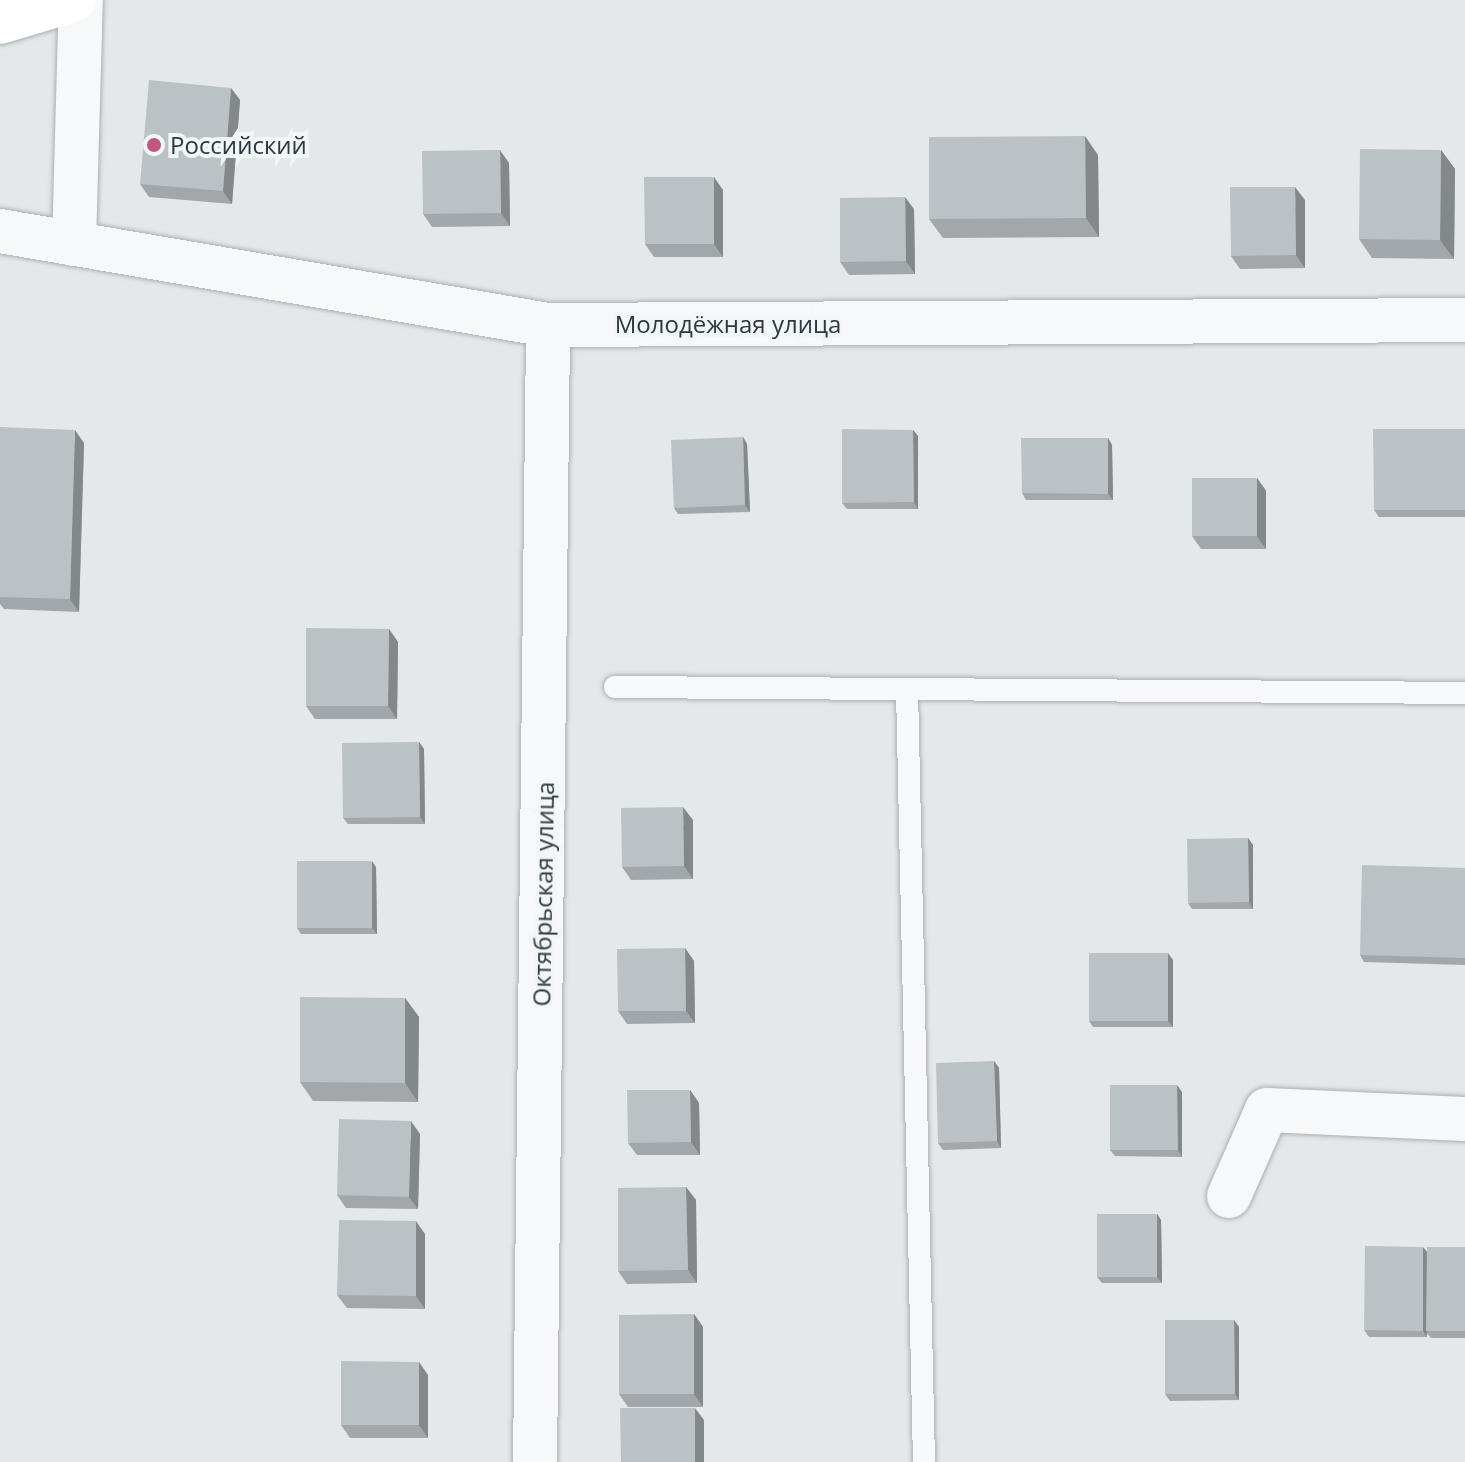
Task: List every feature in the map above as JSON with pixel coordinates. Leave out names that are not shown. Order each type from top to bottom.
[{"type":"street","points":[[0,22],[74,0]]},
{"type":"street","points":[[74,244],[81,0]]},
{"type":"street","name":"Молодёжная улица","points":[[0,231],[548,325],[1465,320]]},
{"type":"street","name":"Октябрьская улица","points":[[535,1462],[548,325]]},
{"type":"street","points":[[1229,1196],[1267,1110],[1465,1119]]},
{"type":"lane","points":[[615,687],[1465,693]]},
{"type":"lane","points":[[907,689],[924,1462]]},
{"type":"building","points":[[149,80],[231,88],[223,191],[140,184]]},
{"type":"building","points":[[1085,136],[1086,218],[929,219],[929,137]]},
{"type":"building","points":[[1360,149],[1441,150],[1440,240],[1359,239]]},
{"type":"building","points":[[500,150],[501,213],[423,214],[422,151]]},
{"type":"building","points":[[644,177],[714,177],[714,244],[645,244]]},
{"type":"building","points":[[1230,187],[1295,187],[1296,255],[1231,256]]},
{"type":"building","points":[[905,197],[906,261],[840,262],[840,198]]},
{"type":"building","points":[[0,427],[75,430],[70,599],[0,597]]},
{"type":"building","points":[[842,429],[913,430],[914,502],[842,503]]},
{"type":"building","points":[[1373,429],[1465,429],[1465,510],[1374,510]]},
{"type":"building","points":[[743,437],[745,505],[674,508],[671,440]]},
{"type":"building","points":[[1021,438],[1108,438],[1108,494],[1022,493]]},
{"type":"building","points":[[1192,478],[1257,478],[1257,536],[1192,536]]},
{"type":"building","points":[[306,628],[389,629],[388,706],[306,706]]},
{"type":"building","points":[[419,742],[420,817],[343,818],[342,743]]},
{"type":"building","points":[[683,807],[684,866],[622,867],[621,808]]},
{"type":"building","points":[[1248,838],[1249,902],[1188,903],[1187,839]]},
{"type":"building","points":[[297,861],[372,861],[372,928],[297,928]]},
{"type":"building","points":[[1362,865],[1465,868],[1465,958],[1360,955]]},
{"type":"building","points":[[685,948],[686,1011],[618,1011],[617,949]]},
{"type":"building","points":[[1089,953],[1168,953],[1168,1021],[1089,1021]]},
{"type":"building","points":[[300,997],[405,998],[405,1083],[300,1082]]},
{"type":"building","points":[[994,1061],[997,1141],[938,1143],[936,1063]]},
{"type":"building","points":[[1110,1085],[1177,1085],[1178,1150],[1110,1150]]},
{"type":"building","points":[[627,1090],[690,1090],[691,1142],[628,1143]]},
{"type":"building","points":[[339,1119],[411,1121],[409,1197],[337,1195]]},
{"type":"building","points":[[686,1187],[688,1270],[618,1271],[618,1188]]},
{"type":"building","points":[[1097,1214],[1157,1214],[1157,1277],[1097,1277]]},
{"type":"building","points":[[339,1220],[416,1221],[416,1296],[337,1295]]},
{"type":"building","points":[[1365,1246],[1423,1247],[1423,1331],[1364,1330]]},
{"type":"building","points":[[1427,1247],[1465,1247],[1465,1331],[1426,1331]]},
{"type":"building","points":[[694,1314],[694,1394],[619,1394],[619,1315]]},
{"type":"building","points":[[1165,1320],[1234,1320],[1235,1394],[1165,1394]]},
{"type":"building","points":[[341,1361],[419,1362],[419,1425],[341,1425]]},
{"type":"building","points":[[620,1408],[695,1408],[695,1462],[621,1462]]},
{"type":"place","name":"Российский","points":[[154,145]]}]
